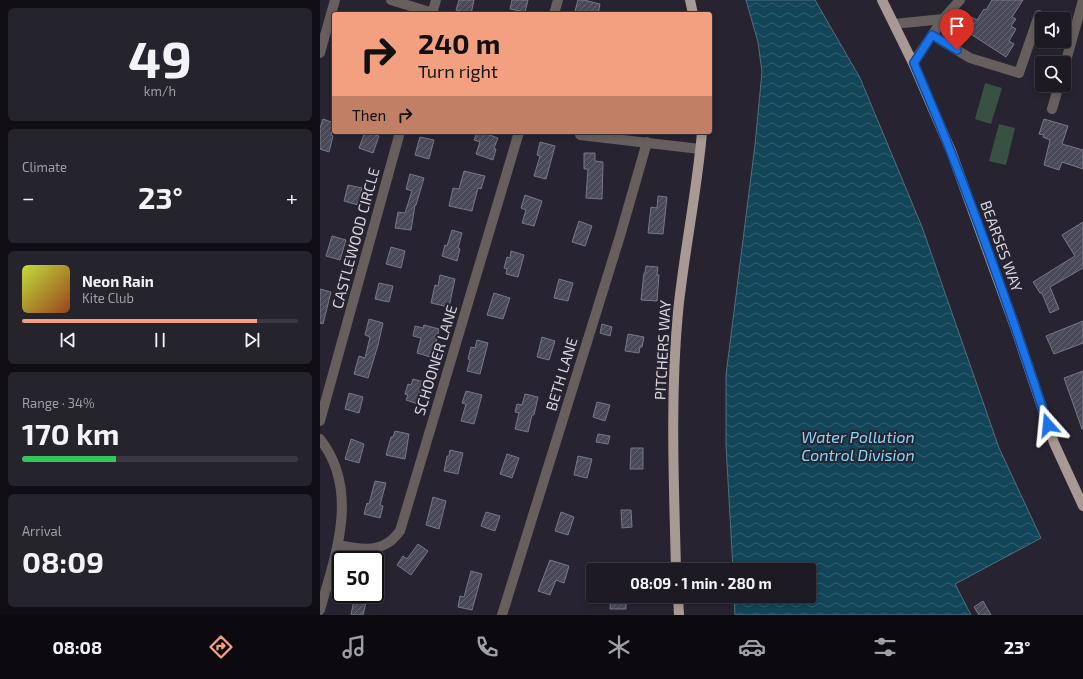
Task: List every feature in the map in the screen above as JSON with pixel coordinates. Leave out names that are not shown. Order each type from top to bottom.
[{"type":"main road","points":[[690,0],[693,12]]},
{"type":"main road","name":"BEARSES WAY","points":[[882,0],[914,63],[938,120],[973,209],[1054,443],[1083,506]]},
{"type":"main road","name":"PITCHERS WAY","points":[[676,563],[674,381],[676,337],[702,134]]},
{"type":"main road","points":[[678,603],[679,615]]},
{"type":"street","points":[[320,53],[335,0]]},
{"type":"street","points":[[391,0],[426,12]]},
{"type":"street","points":[[433,12],[436,0]]},
{"type":"street","points":[[555,12],[558,0]]},
{"type":"street","points":[[914,63],[943,19],[960,0]]},
{"type":"street","points":[[1067,56],[1083,0]]},
{"type":"street","points":[[894,24],[943,19]]},
{"type":"street","points":[[932,35],[970,58],[1019,73],[1035,27]]},
{"type":"street","points":[[1052,109],[1057,92]]},
{"type":"street","name":"CASTLEWOOD CIRCLE","points":[[320,421],[399,134]]},
{"type":"street","name":"SCHOONER LANE","points":[[338,545],[373,549],[388,543],[400,531],[518,134]]},
{"type":"street","points":[[580,135],[700,148]]},
{"type":"street","name":"BETH LANE","points":[[502,615],[620,236],[647,142]]},
{"type":"street","points":[[320,439],[329,453],[339,479],[343,509],[338,545],[320,610]]},
{"type":"green space","points":[[985,83],[1002,88],[991,124],[975,119]]},
{"type":"green space","points":[[999,124],[1015,128],[1006,165],[989,161]]},
{"type":"water","name":"Water Pollution Control Division","points":[[746,0],[815,0],[860,78],[922,227],[999,448],[1041,538],[955,584],[971,615],[735,615],[734,603],[816,603],[816,563],[733,563],[726,445],[726,375],[755,145],[762,72],[758,42]]},
{"type":"building","points":[[459,0],[474,0],[471,12],[456,10]]},
{"type":"building","points":[[512,0],[528,0],[525,12],[510,9]]},
{"type":"building","points":[[578,0],[600,4],[598,12],[575,11]]},
{"type":"building","points":[[992,0],[1023,0],[1012,17],[1016,19],[1011,26],[1016,29],[1009,41],[1014,44],[1006,57],[963,29],[971,17],[977,20]]},
{"type":"building","points":[[323,119],[332,122],[331,135],[333,136],[329,152],[320,149],[320,128]]},
{"type":"building","points":[[1044,119],[1068,126],[1062,144],[1083,150],[1083,169],[1062,162],[1059,170],[1044,165],[1050,140],[1043,137],[1044,135],[1039,134]]},
{"type":"building","points":[[364,134],[379,136],[373,153],[359,148]]},
{"type":"building","points":[[476,134],[487,134],[498,138],[494,148],[496,149],[493,160],[476,154],[480,142],[474,140]]},
{"type":"building","points":[[420,137],[434,140],[429,159],[415,155]]},
{"type":"building","points":[[540,142],[555,146],[546,179],[534,176],[540,156],[537,155]]},
{"type":"building","points":[[584,153],[595,153],[595,161],[603,162],[602,199],[586,198],[588,169],[584,169]]},
{"type":"building","points":[[464,171],[485,176],[481,189],[478,188],[472,211],[449,206],[453,188],[459,189]]},
{"type":"building","points":[[410,174],[424,178],[415,205],[411,230],[395,228],[398,212],[405,213],[412,191],[406,189]]},
{"type":"building","points":[[348,185],[362,188],[358,205],[344,201]]},
{"type":"building","points":[[525,195],[542,201],[534,226],[522,223],[526,210],[521,208]]},
{"type":"building","points":[[658,196],[667,197],[663,234],[648,233],[651,207],[657,208]]},
{"type":"building","points":[[579,221],[592,226],[585,246],[572,242]]},
{"type":"building","points":[[1083,222],[1083,268],[1050,287],[1059,309],[1050,313],[1042,293],[1040,293],[1033,282],[1075,256],[1062,235]]},
{"type":"building","points":[[452,230],[462,233],[458,248],[460,249],[457,261],[442,256]]},
{"type":"building","points":[[332,236],[346,240],[340,260],[326,256]]},
{"type":"building","points":[[391,247],[405,251],[401,268],[386,264]]},
{"type":"building","points":[[511,251],[524,255],[518,277],[506,274],[507,269],[504,268],[507,257],[510,258]]},
{"type":"building","points":[[646,266],[658,267],[657,275],[659,275],[657,301],[641,300]]},
{"type":"building","points":[[440,275],[455,279],[449,307],[431,303],[435,285],[438,286]]},
{"type":"building","points":[[559,279],[573,283],[568,301],[554,298]]},
{"type":"building","points":[[379,283],[393,286],[389,302],[375,299]]},
{"type":"building","points":[[320,289],[331,292],[323,324],[320,323]]},
{"type":"building","points":[[494,293],[510,298],[503,319],[487,315]]},
{"type":"building","points":[[369,319],[383,323],[368,378],[354,374],[359,356],[365,358],[370,337],[365,335]]},
{"type":"building","points":[[1083,321],[1083,343],[1054,354],[1046,336]]},
{"type":"building","points":[[602,324],[612,327],[610,336],[600,333]]},
{"type":"building","points":[[424,325],[439,329],[434,358],[417,353],[421,338],[413,336],[415,326],[423,328]]},
{"type":"building","points":[[628,334],[644,337],[639,353],[625,351]]},
{"type":"building","points":[[542,337],[555,341],[549,360],[537,357]]},
{"type":"building","points":[[477,340],[488,343],[480,374],[467,371],[471,347],[475,348]]},
{"type":"building","points":[[1083,371],[1083,429],[1082,429],[1064,378]]},
{"type":"building","points":[[413,379],[424,382],[423,387],[425,388],[422,398],[420,397],[418,404],[406,400],[408,395],[405,394],[408,384],[411,385]]},
{"type":"building","points":[[466,391],[482,395],[474,424],[461,421],[466,404],[462,403]]},
{"type":"building","points":[[349,393],[363,397],[359,413],[345,409]]},
{"type":"building","points":[[525,394],[538,397],[528,432],[515,429],[519,413],[515,412],[517,404],[522,405]]},
{"type":"building","points":[[597,402],[610,405],[605,421],[593,417]]},
{"type":"building","points":[[395,431],[409,434],[405,459],[386,455],[391,437],[393,437]]},
{"type":"building","points":[[598,434],[610,436],[608,444],[596,442]]},
{"type":"building","points":[[351,439],[364,444],[359,463],[345,459]]},
{"type":"building","points":[[631,448],[643,448],[643,469],[630,469]]},
{"type":"building","points":[[450,450],[463,453],[458,474],[444,471],[447,456],[449,456]]},
{"type":"building","points":[[507,454],[519,458],[512,478],[500,474]]},
{"type":"building","points":[[578,456],[592,459],[587,478],[574,475]]},
{"type":"building","points":[[375,481],[386,483],[380,505],[383,506],[380,518],[364,514],[367,503],[369,504]]},
{"type":"building","points":[[433,497],[446,501],[439,529],[426,525]]},
{"type":"building","points":[[621,510],[631,510],[632,527],[622,528]]},
{"type":"building","points":[[486,512],[500,516],[495,531],[481,526]]},
{"type":"building","points":[[561,512],[574,517],[568,535],[555,531]]},
{"type":"building","points":[[418,544],[428,551],[411,575],[397,565],[403,556],[407,559]]},
{"type":"building","points":[[550,560],[569,566],[564,583],[556,580],[550,595],[538,591]]},
{"type":"building","points":[[471,571],[482,574],[472,610],[458,607],[460,596],[464,597]]},
{"type":"building","points":[[983,601],[991,615],[979,615],[974,607]]},
{"type":"building","points":[[353,603],[366,603],[363,615],[351,615]]},
{"type":"building","points":[[610,603],[626,603],[626,609],[610,609]]},
{"type":"route","points":[[957,50],[932,35],[914,63],[951,151],[1015,327],[1048,425]]}]
